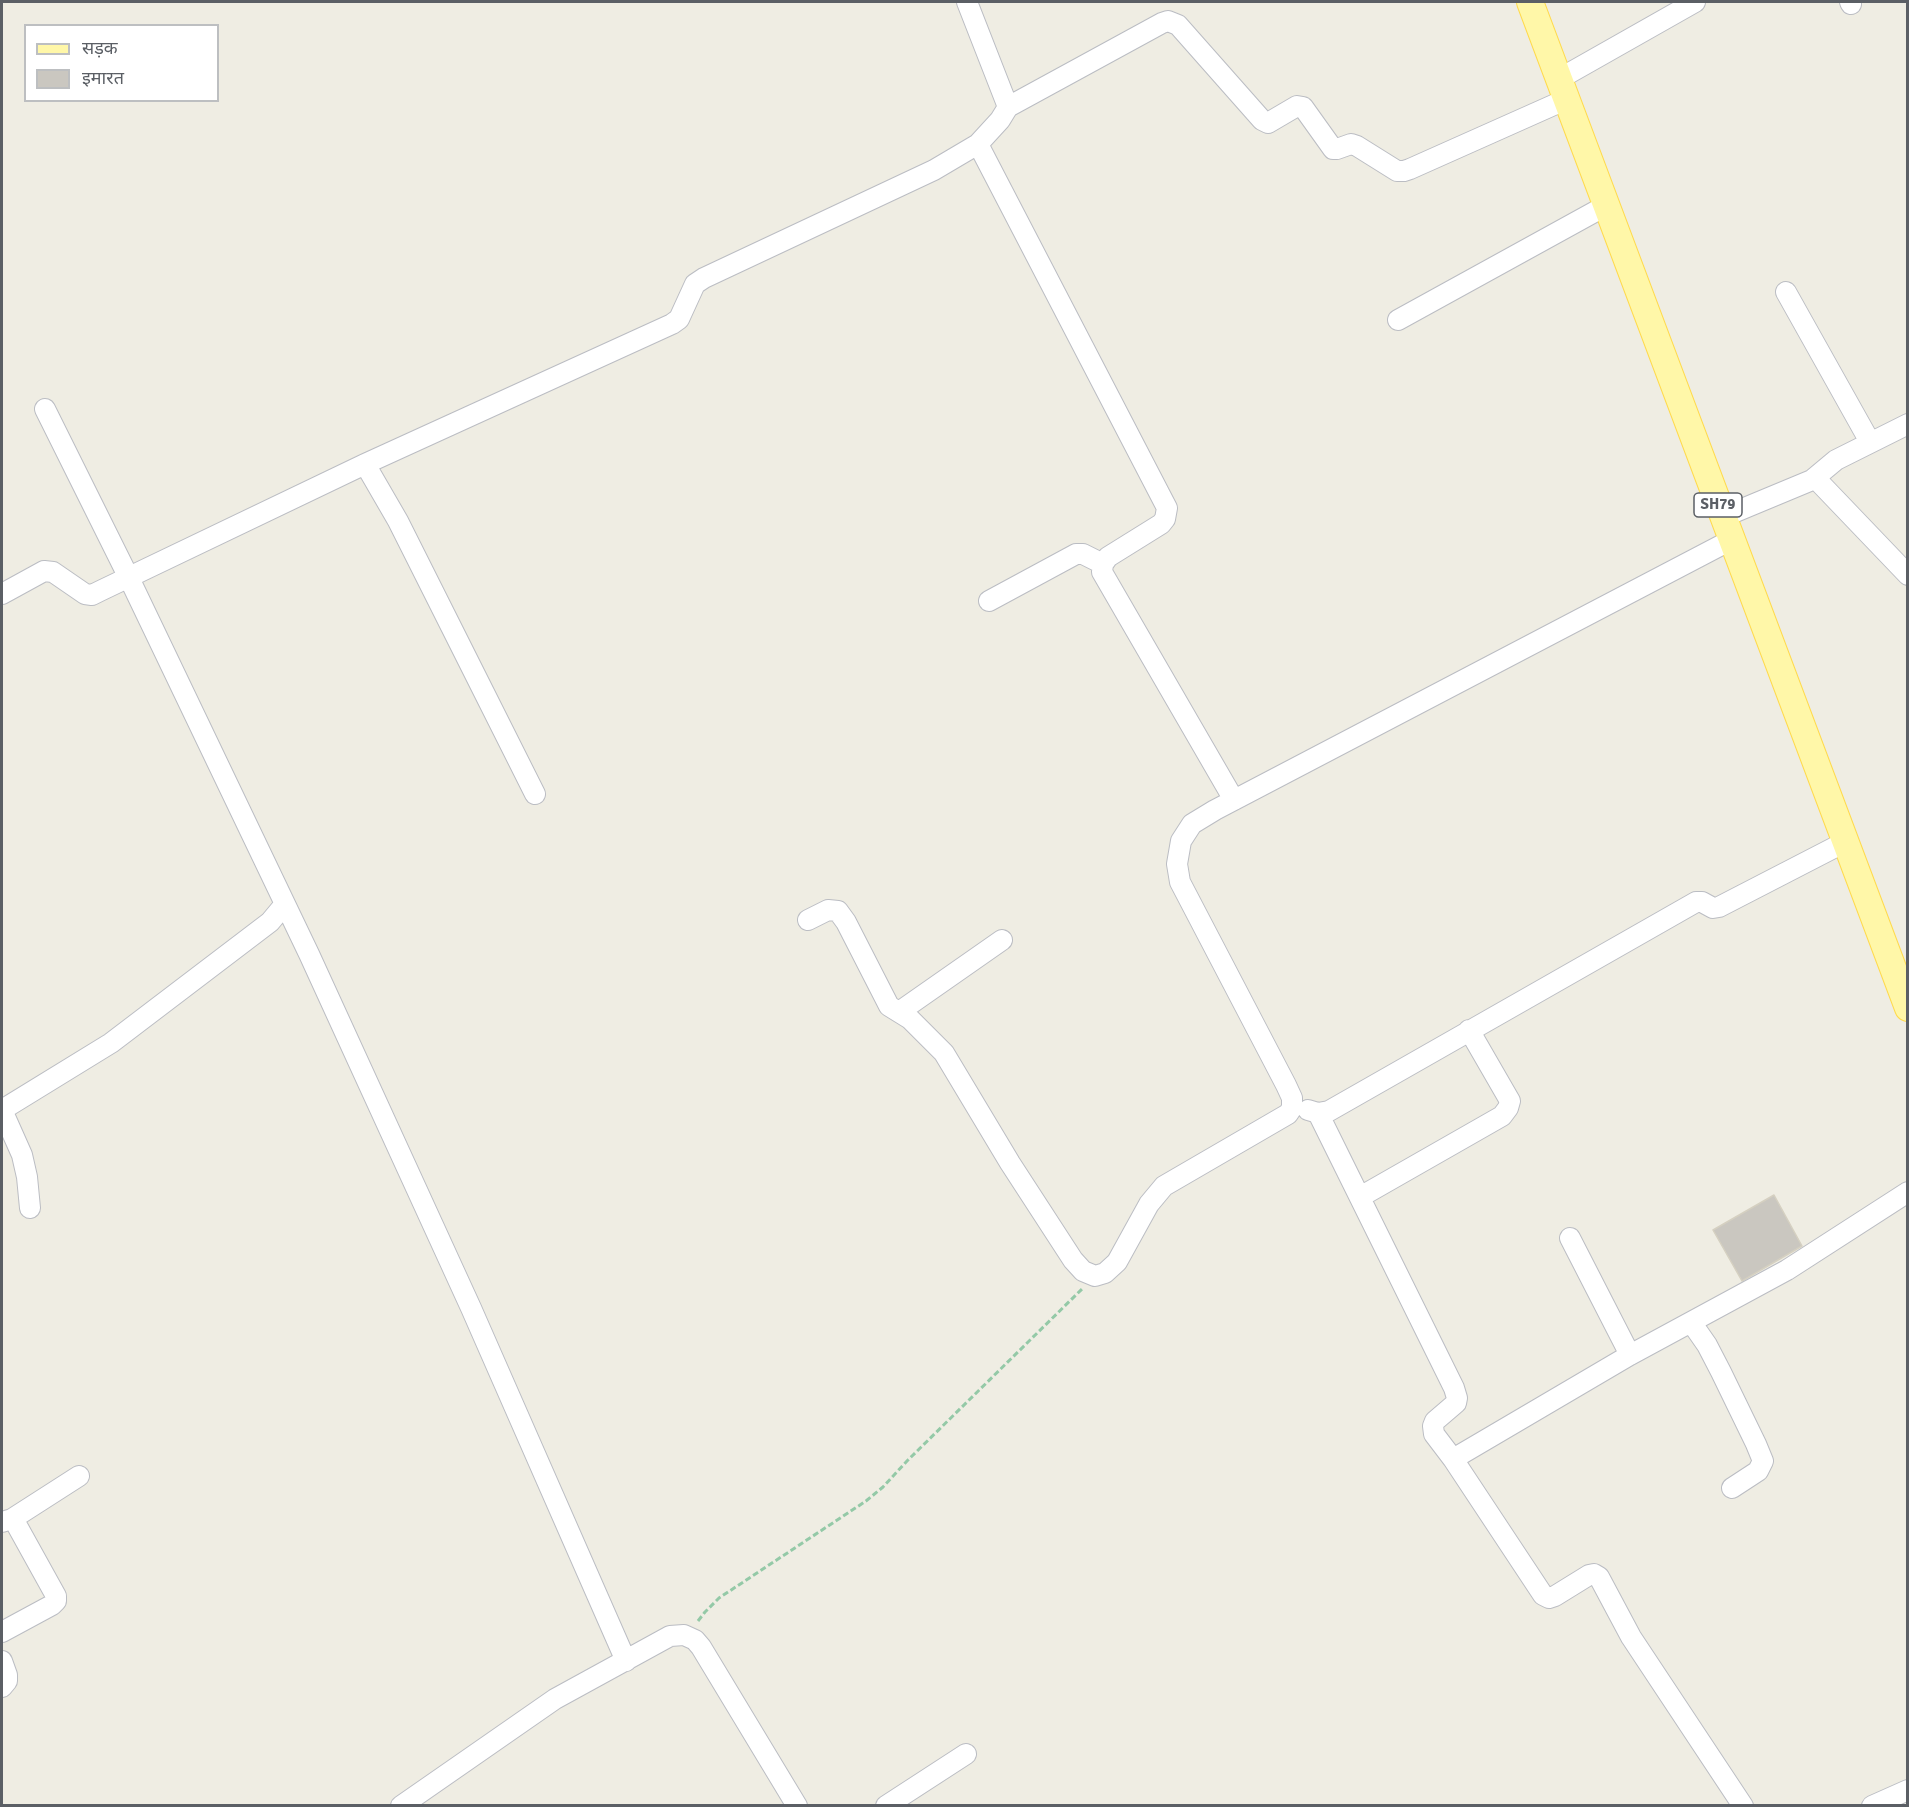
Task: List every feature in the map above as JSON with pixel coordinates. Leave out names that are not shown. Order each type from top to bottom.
[{"type":"main road","name":"SH79","points":[[1530,2],[1908,1008]]},
{"type":"street","points":[[967,2],[1008,107]]},
{"type":"street","points":[[4,587],[44,571],[53,572],[85,594],[92,595],[365,464],[672,324],[679,319],[695,284],[704,278],[934,170],[978,144],[1000,120],[1008,107],[1168,21],[1178,25],[1262,120],[1268,123],[1297,106],[1303,107],[1333,149],[1351,144],[1397,171],[1404,171],[1563,89],[1695,2]]},
{"type":"street","points":[[978,144],[1167,508],[1165,519],[1161,524],[1108,557],[1103,564],[1102,572],[1234,800]]},
{"type":"street","points":[[1398,320],[1606,205]]},
{"type":"street","points":[[1786,292],[1870,442]]},
{"type":"street","points":[[45,409],[129,578],[285,904],[471,1308],[626,1661]]},
{"type":"street","points":[[1845,842],[1719,907],[1713,908],[1702,902],[1696,902],[1329,1111],[1318,1113],[1307,1110],[1292,1098],[1180,882],[1177,864],[1181,841],[1192,824],[1727,529],[1812,480],[1836,460],[1908,424]]},
{"type":"street","points":[[365,464],[398,521],[535,794]]},
{"type":"street","points":[[1812,480],[1823,485],[1908,575]]},
{"type":"street","points":[[989,601],[1076,554],[1083,554],[1103,564]]},
{"type":"street","points":[[30,1208],[22,1155],[2,1110],[111,1042],[270,922],[285,904]]},
{"type":"street","points":[[808,920],[828,910],[838,911],[846,922],[889,1006],[909,1019],[944,1053],[1010,1163],[1073,1260],[1083,1271],[1095,1276],[1105,1273],[1117,1262],[1156,1193],[1164,1186],[1288,1114],[1292,1108],[1292,1098]]},
{"type":"street","points":[[899,1012],[1002,940]]},
{"type":"street","points":[[1360,1197],[1502,1116],[1509,1108],[1510,1101],[1469,1030]]},
{"type":"street","points":[[1318,1113],[1454,1388],[1456,1403],[1435,1421],[1432,1426],[1434,1434],[1454,1459],[1543,1595],[1549,1598],[1555,1596],[1589,1575],[1594,1574],[1599,1577],[1631,1637],[1743,1806]]},
{"type":"street","points":[[1454,1459],[1630,1355],[1770,1280],[1908,1192]]},
{"type":"street","points":[[1570,1238],[1630,1355]]},
{"type":"street","points":[[1691,1322],[1721,1372],[1763,1461],[1758,1472],[1732,1488]]},
{"type":"street","points":[[2,1632],[56,1601],[56,1596],[7,1520],[79,1476]]},
{"type":"street","points":[[401,1806],[555,1699],[670,1636],[684,1635],[695,1640],[701,1647],[796,1806]]},
{"type":"street","points":[[2,1661],[7,1676],[7,1681],[2,1687]]},
{"type":"street","points":[[886,1806],[966,1754]]},
{"type":"street","points":[[1872,1806],[1908,1790]]},
{"type":"path","points":[[695,1640],[697,1623],[719,1598],[866,1501],[884,1486],[1095,1276]]},
{"type":"building","points":[[1774,1195],[1802,1246],[1742,1281],[1713,1230]]}]
